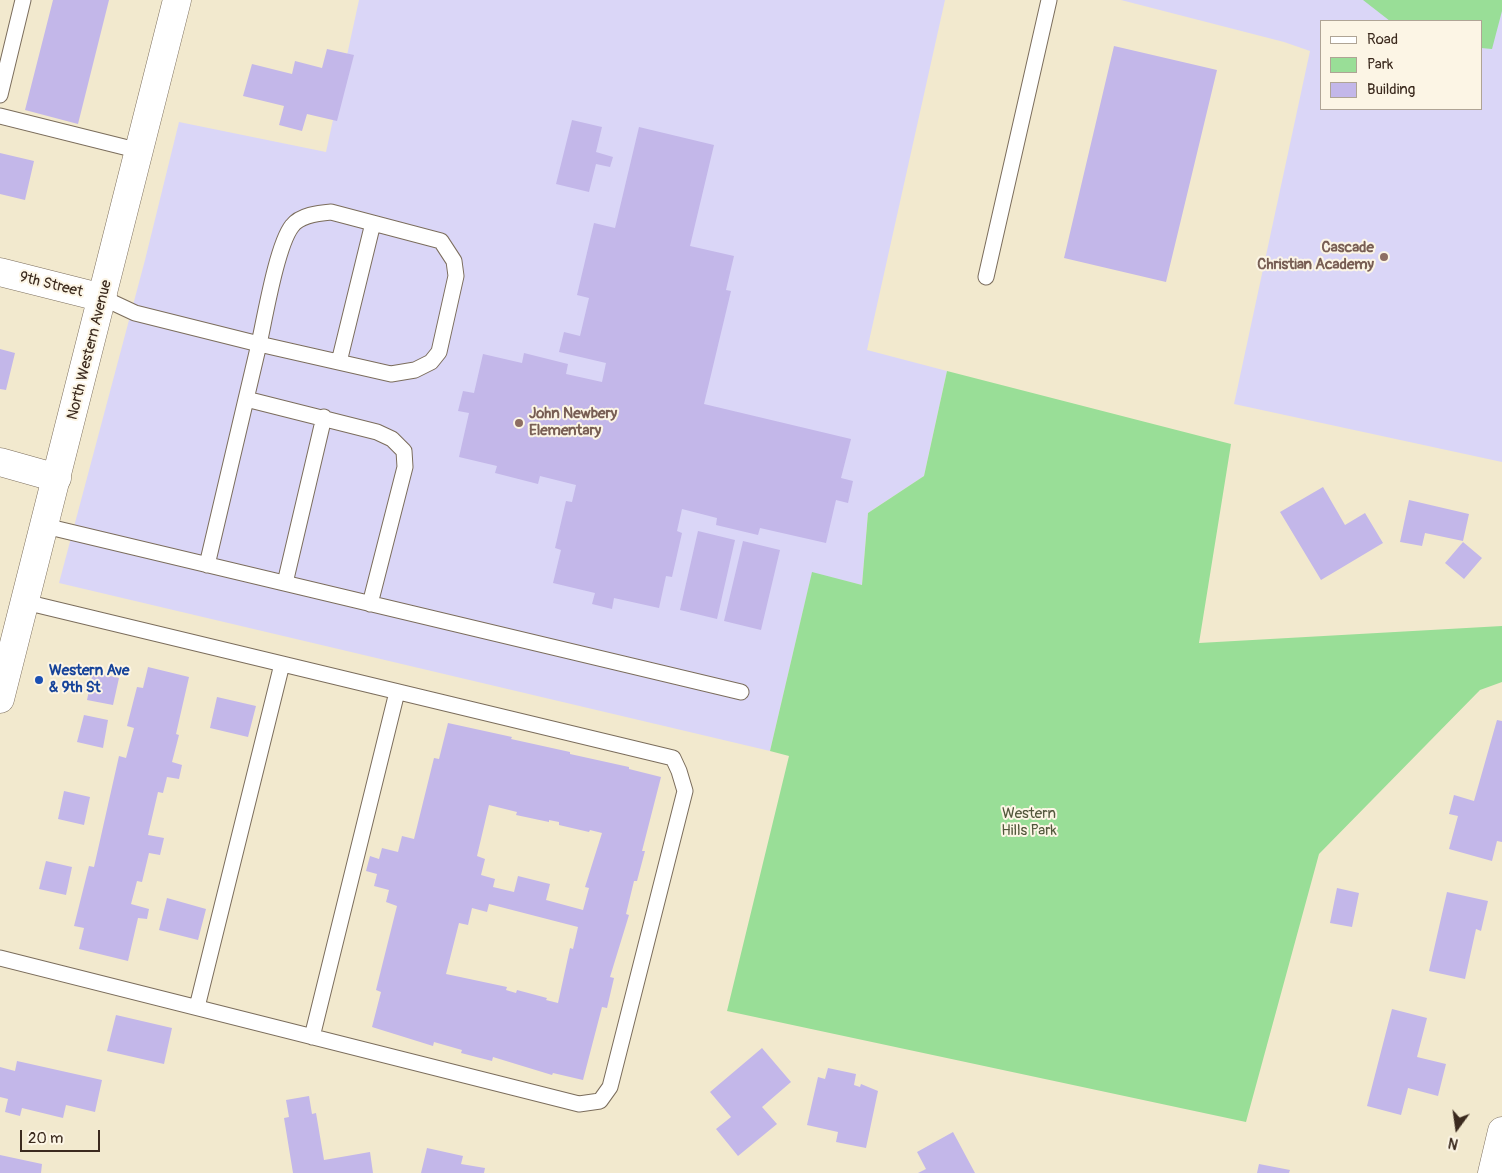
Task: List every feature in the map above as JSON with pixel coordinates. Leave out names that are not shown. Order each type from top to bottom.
[{"type":"main road","name":"North Western Avenue","points":[[0,700],[58,478],[177,0]]},
{"type":"main road","name":"9th Street","points":[[0,272],[103,298]]},
{"type":"main road","points":[[0,462],[58,478]]},
{"type":"main road","points":[[1492,1173],[1502,1131]]},
{"type":"lane","points":[[0,95],[23,0]]},
{"type":"lane","points":[[986,277],[1049,0]]},
{"type":"lane","points":[[0,116],[140,151]]},
{"type":"lane","points":[[103,298],[135,313],[259,344],[391,374],[415,370],[430,362],[439,352],[456,276],[454,261],[441,242],[331,212],[314,214],[293,224],[284,240],[259,344],[207,565]]},
{"type":"lane","points":[[340,362],[373,223]]},
{"type":"lane","points":[[246,399],[324,417],[377,432],[392,439],[404,451],[405,467],[370,604]]},
{"type":"lane","points":[[285,583],[324,417]]},
{"type":"lane","points":[[45,526],[741,692]]},
{"type":"lane","points":[[0,958],[580,1104],[600,1101],[610,1087],[685,791],[673,758],[25,602]]},
{"type":"lane","points":[[197,1008],[282,664]]},
{"type":"lane","points":[[312,1037],[397,692]]},
{"type":"shaded area","name":"John Newbery Elementary","points":[[359,0],[945,0],[867,350],[947,371],[924,476],[868,513],[862,585],[812,573],[770,751],[59,583],[145,260],[179,122],[326,152]]},
{"type":"shaded area","name":"Cascade Christian Academy","points":[[1121,0],[1502,0],[1502,462],[1234,404],[1310,51],[1284,42]]},
{"type":"green space","points":[[1363,0],[1502,0],[1502,11],[1492,49],[1482,48],[1482,20],[1389,20]]},
{"type":"green space","name":"Western Hills Park","points":[[947,371],[1231,444],[1199,643],[1502,626],[1502,682],[1480,690],[1319,854],[1246,1122],[727,1011],[789,756],[770,751],[812,572],[862,585],[868,513],[924,476]]},
{"type":"building","points":[[53,0],[109,0],[78,124],[25,110]]},
{"type":"building","points":[[1114,46],[1217,70],[1166,282],[1064,258]]},
{"type":"building","points":[[327,49],[354,55],[337,121],[307,114],[302,131],[279,125],[284,106],[243,96],[252,64],[292,74],[295,61],[322,68]]},
{"type":"building","points":[[572,120],[602,127],[596,152],[613,157],[610,167],[596,164],[589,192],[556,184]]},
{"type":"building","points":[[639,127],[714,145],[690,246],[734,256],[726,290],[731,291],[704,404],[851,439],[841,478],[853,481],[848,503],[836,500],[826,543],[760,528],[758,535],[716,525],[717,518],[682,509],[677,531],[682,533],[672,577],[666,576],[659,608],[614,598],[612,609],[592,604],[595,593],[553,583],[561,550],[555,548],[566,501],[572,502],[576,485],[540,476],[538,484],[495,473],[497,466],[459,457],[469,413],[458,411],[463,391],[474,393],[483,354],[522,363],[524,353],[568,364],[566,374],[602,382],[606,363],[559,352],[564,332],[580,336],[589,298],[577,295],[594,223],[615,228]]},
{"type":"building","points":[[0,153],[34,161],[25,200],[0,194]]},
{"type":"building","points":[[0,349],[15,353],[6,390],[0,389]]},
{"type":"building","points":[[1323,487],[1345,525],[1365,513],[1383,543],[1321,580],[1280,512]]},
{"type":"building","points":[[1409,500],[1469,514],[1463,541],[1425,533],[1422,546],[1400,542]]},
{"type":"building","points":[[698,531],[735,540],[717,619],[680,610]]},
{"type":"building","points":[[743,541],[780,550],[761,630],[724,621]]},
{"type":"building","points":[[1463,542],[1482,558],[1464,579],[1445,563]]},
{"type":"building","points":[[148,667],[189,677],[176,734],[179,735],[172,762],[182,765],[179,779],[167,777],[163,793],[158,792],[148,835],[164,838],[160,855],[149,853],[142,882],[137,881],[131,904],[149,909],[147,919],[138,918],[128,961],[79,949],[84,928],[74,926],[89,866],[94,867],[119,756],[126,758],[134,728],[127,726],[137,687],[143,688]]},
{"type":"building","points":[[93,672],[119,678],[113,705],[87,700]]},
{"type":"building","points":[[217,697],[256,706],[248,737],[210,728]]},
{"type":"building","points":[[84,715],[108,720],[103,748],[77,742]]},
{"type":"building","points":[[1497,720],[1502,721],[1502,842],[1497,841],[1492,861],[1449,849],[1458,816],[1449,814],[1454,795],[1474,801]]},
{"type":"building","points":[[448,723],[512,737],[511,739],[570,752],[570,754],[629,767],[629,769],[661,777],[642,851],[645,851],[637,881],[634,881],[626,914],[629,915],[610,977],[614,978],[607,1008],[602,1007],[583,1080],[553,1073],[552,1075],[493,1057],[492,1061],[461,1053],[462,1050],[434,1042],[433,1046],[372,1027],[381,992],[376,990],[397,906],[386,902],[389,890],[374,886],[377,874],[366,871],[370,856],[379,859],[382,848],[398,852],[402,836],[414,839],[434,758],[439,759]],"holes":[[[489,805],[517,812],[516,815],[549,822],[549,820],[559,822],[559,825],[602,833],[585,887],[589,888],[583,910],[546,900],[550,884],[518,876],[514,892],[493,887],[495,879],[481,875],[485,859],[477,856]],[[489,904],[578,927],[573,949],[570,948],[558,1003],[517,990],[516,993],[506,990],[507,987],[446,974],[459,923],[468,925],[472,908],[487,912]]]},
{"type":"building","points":[[64,791],[90,797],[84,825],[58,819]]},
{"type":"building","points":[[46,861],[72,867],[66,895],[39,889]]},
{"type":"building","points":[[1337,888],[1359,893],[1352,927],[1330,923]]},
{"type":"building","points":[[1447,892],[1488,901],[1481,931],[1476,929],[1465,979],[1429,971]]},
{"type":"building","points":[[167,898],[206,909],[198,940],[159,930]]},
{"type":"building","points":[[1392,1009],[1427,1018],[1417,1057],[1446,1064],[1438,1096],[1408,1088],[1401,1115],[1367,1106]]},
{"type":"building","points":[[116,1015],[172,1028],[164,1064],[107,1051]]},
{"type":"building","points":[[762,1048],[791,1082],[762,1107],[777,1124],[738,1156],[716,1129],[731,1117],[710,1092]]},
{"type":"building","points":[[17,1061],[102,1080],[95,1112],[66,1105],[63,1118],[22,1108],[20,1116],[5,1112],[8,1099],[0,1097],[0,1067],[15,1071]]},
{"type":"building","points":[[828,1068],[856,1074],[854,1085],[860,1087],[861,1084],[878,1091],[866,1148],[836,1142],[838,1132],[807,1125],[818,1077],[825,1079]]},
{"type":"building","points":[[309,1096],[312,1114],[316,1113],[324,1160],[370,1152],[373,1173],[293,1173],[284,1118],[289,1117],[286,1100]]},
{"type":"building","points":[[953,1132],[975,1173],[918,1173],[926,1169],[917,1152]]},
{"type":"building","points":[[427,1148],[463,1156],[461,1164],[485,1168],[484,1173],[421,1173]]},
{"type":"building","points":[[0,1155],[42,1164],[41,1173],[0,1173]]},
{"type":"building","points":[[1259,1164],[1290,1170],[1289,1173],[1257,1173]]},
{"type":"place","name":"Cascade Christian Academy","points":[[1384,257]]},
{"type":"place","name":"John Newbery Elementary","points":[[519,423]]},
{"type":"place","name":"Western Ave & 9th St","points":[[39,680]]}]
